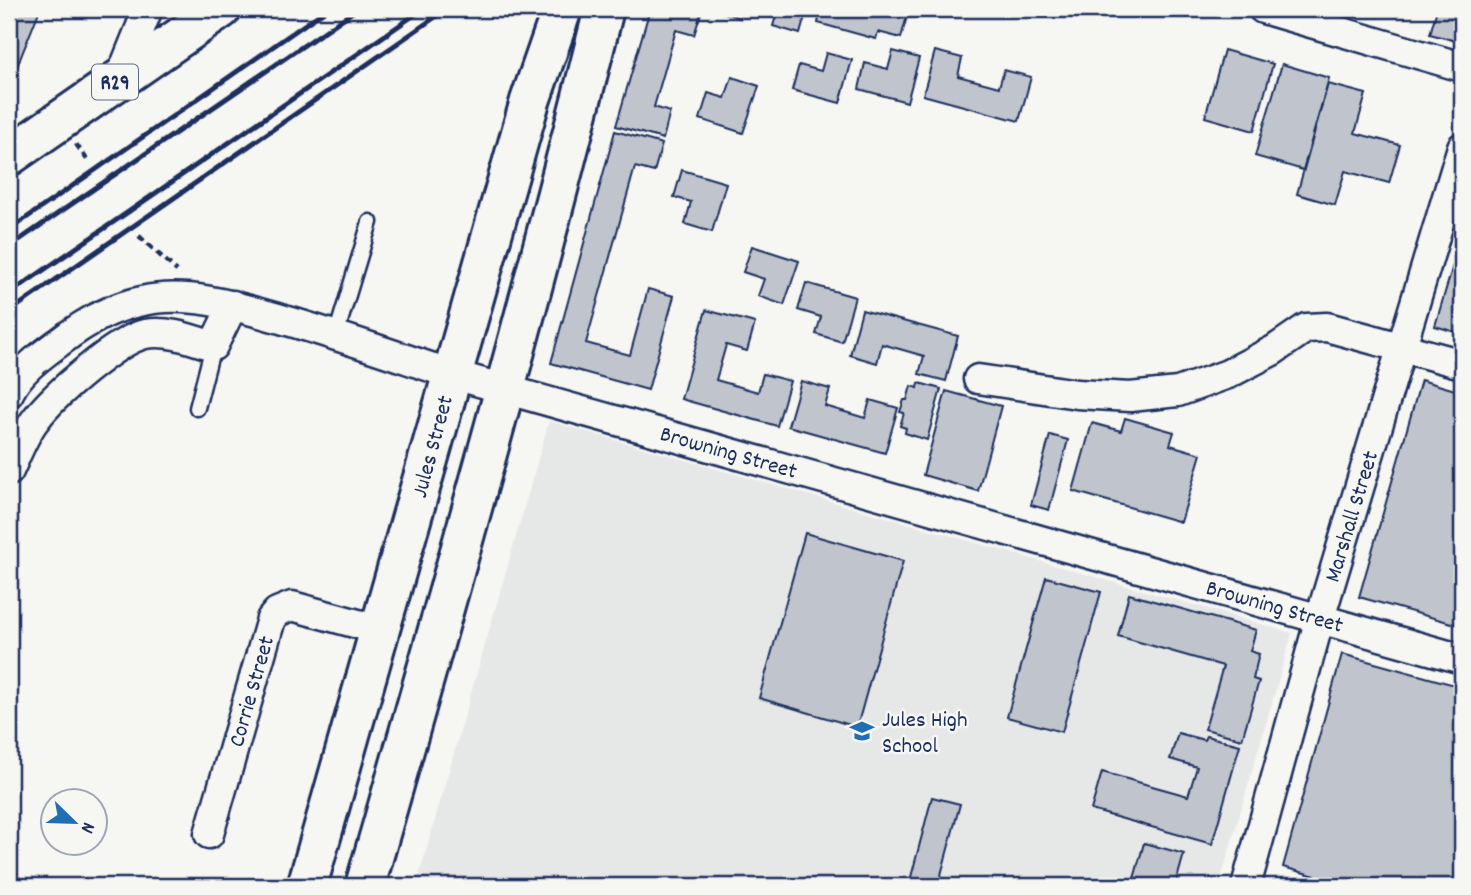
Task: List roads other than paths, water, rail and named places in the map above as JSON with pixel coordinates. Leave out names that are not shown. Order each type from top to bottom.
[{"type":"main road","name":"Jules Street","points":[[307,886],[530,102],[562,9]]},
{"type":"main road","points":[[365,886],[505,388],[604,9]]},
{"type":"main road","name":"R29","points":[[9,156],[216,10]]},
{"type":"main road","points":[[530,102],[578,116]]},
{"type":"main road","points":[[378,637],[430,660]]},
{"type":"street","points":[[120,78],[148,9]]},
{"type":"street","points":[[1263,9],[1462,67]]},
{"type":"street","name":"Marshall Street","points":[[1246,886],[1320,618],[1462,147]]},
{"type":"street","name":"Browning Street","points":[[12,387],[46,352],[79,327],[142,300],[190,299],[233,305],[336,335],[451,374],[1462,659]]},
{"type":"street","points":[[9,471],[35,421],[51,402],[117,346],[143,335],[170,333],[213,346],[233,305]]},
{"type":"street","points":[[978,379],[1077,394],[1130,397],[1178,392],[1228,373],[1274,350],[1306,328],[1327,327],[1462,364]]},
{"type":"street","name":"Corrie Street","points":[[209,834],[271,619],[277,612],[292,607],[378,637]]},
{"type":"lane","points":[[336,335],[370,222]]},
{"type":"lane","points":[[197,408],[213,346]]},
{"type":"railway","points":[[9,230],[327,9]]},
{"type":"railway","points":[[9,247],[357,9]]},
{"type":"railway","points":[[9,294],[423,9]]},
{"type":"railway","points":[[9,312],[447,9]]},
{"type":"place","name":"Jules High School","points":[[862,731]]}]
